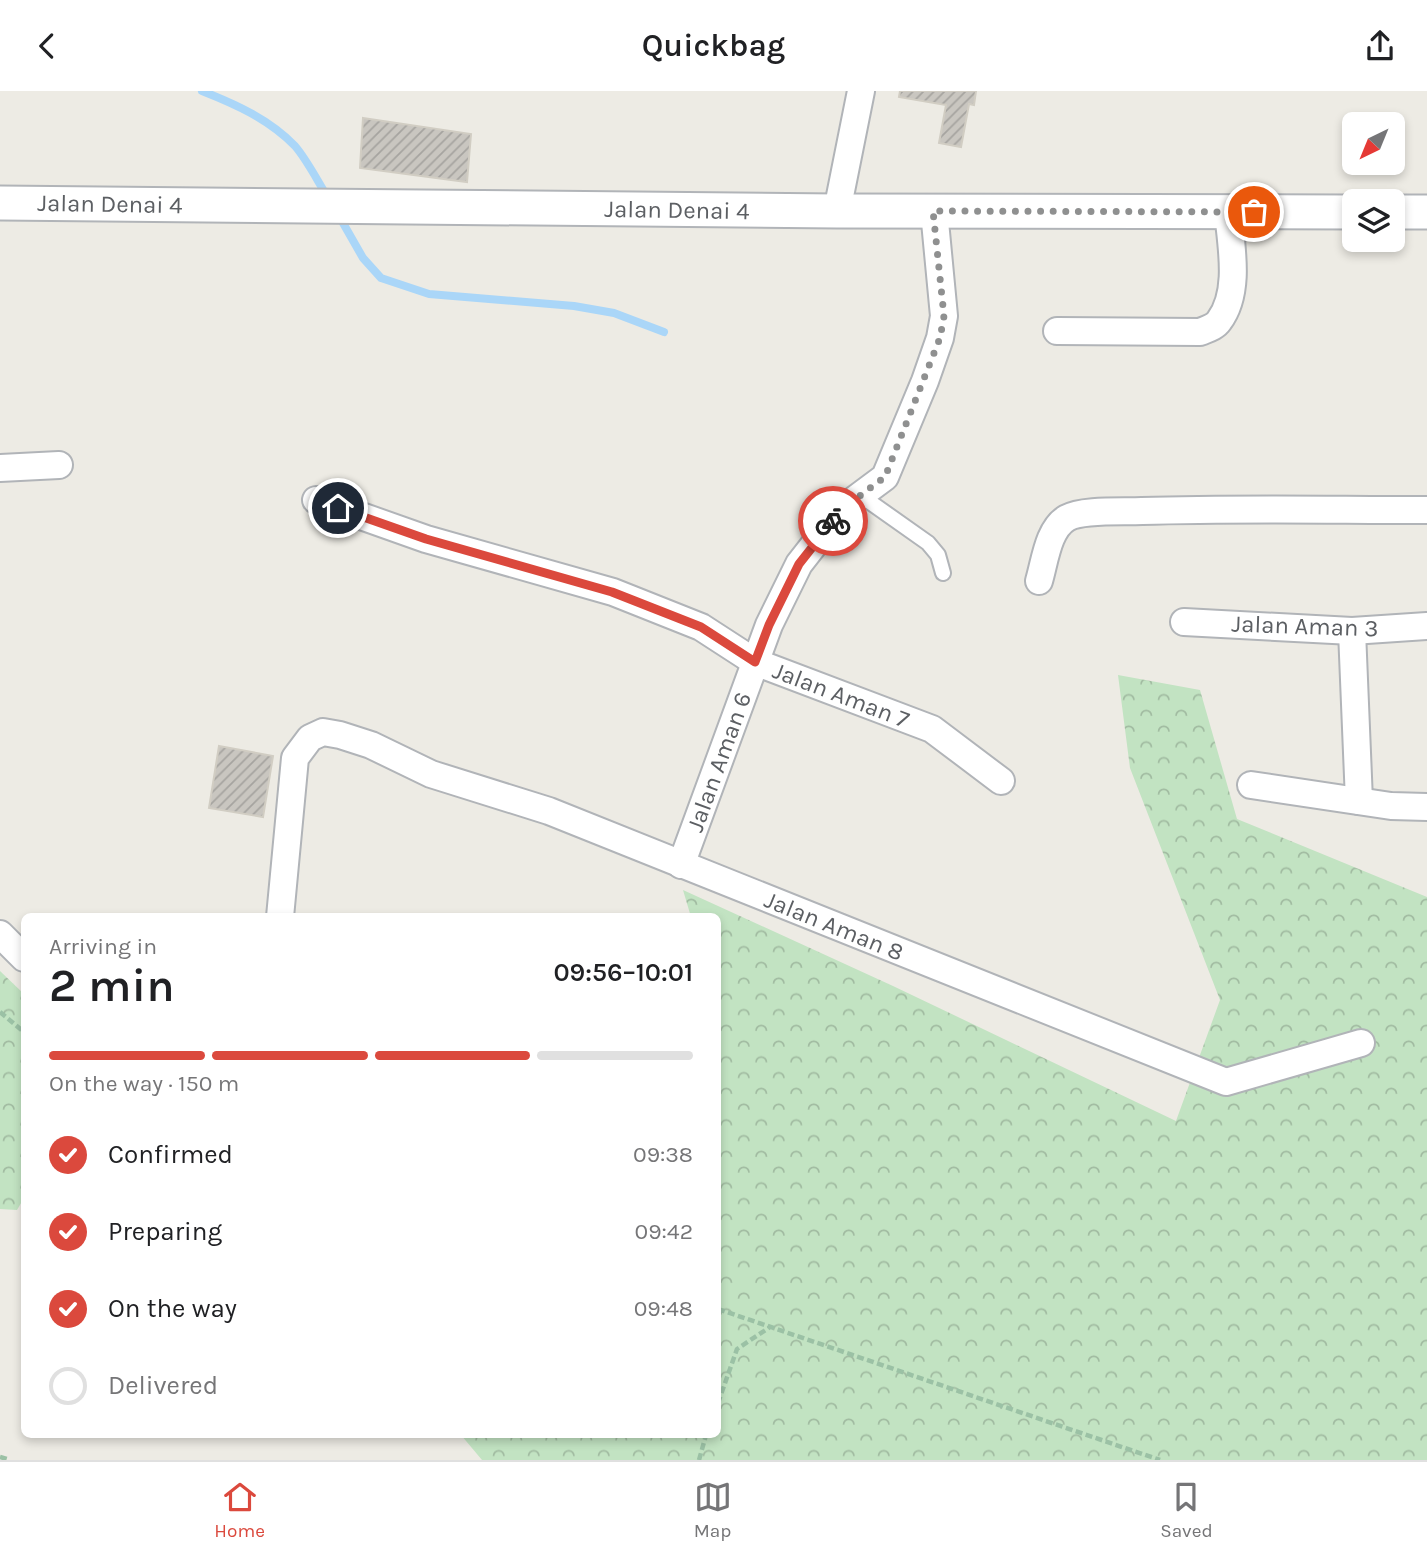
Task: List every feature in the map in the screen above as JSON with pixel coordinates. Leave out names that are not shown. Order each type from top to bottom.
[{"type":"street","points":[[837,211],[860,91]]},
{"type":"street","name":"Jalan Denai 4","points":[[0,203],[837,211],[1342,212]]},
{"type":"street","name":"Jalan Aman 6","points":[[681,865],[769,625],[799,564],[842,509],[885,477],[940,338],[944,316],[933,211]]},
{"type":"street","points":[[1057,331],[1200,332],[1218,324],[1228,306],[1232,288],[1228,212]]},
{"type":"street","points":[[1405,212],[1427,212]]},
{"type":"street","points":[[0,468],[59,465]]},
{"type":"street","name":"Jalan Aman 7","points":[[316,500],[426,539],[612,592],[701,627],[755,662],[932,729],[1000,781]]},
{"type":"street","points":[[1040,580],[1052,538],[1059,525],[1069,517],[1086,513],[1182,510],[1427,510]]},
{"type":"street","name":"Jalan Aman 3","points":[[1184,622],[1352,631],[1427,627]]},
{"type":"street","points":[[1352,631],[1359,801]]},
{"type":"street","name":"Jalan Aman 8","points":[[280,913],[295,758],[310,738],[323,732],[340,734],[371,745],[431,774],[549,811],[1226,1082],[1361,1043]]},
{"type":"street","points":[[1251,785],[1391,806],[1427,807]]},
{"type":"street","points":[[0,934],[21,955]]},
{"type":"lane","points":[[860,495],[928,543],[938,555],[943,573]]},
{"type":"path","points":[[0,1011],[21,1029]]},
{"type":"path","points":[[721,1310],[1160,1460]]},
{"type":"path","points":[[721,1394],[737,1349],[771,1327]]},
{"type":"path","points":[[699,1460],[705,1438]]},
{"type":"path","points":[[0,1457],[10,1460]]},
{"type":"green space","points":[[1118,675],[1200,690],[1237,819],[1427,897],[1427,1460],[482,1460],[464,1438],[721,1438],[721,913],[690,913],[683,890],[893,986],[1176,1121],[1220,1000],[1130,768]]},
{"type":"green space","points":[[0,971],[21,991],[21,1203],[17,1210],[0,1209]]},
{"type":"building","points":[[900,91],[976,91],[974,105],[969,104],[961,147],[939,143],[946,105],[899,97]]},
{"type":"building","points":[[363,118],[471,134],[467,182],[360,168]]},
{"type":"building","points":[[219,746],[273,756],[263,817],[209,808]]},
{"type":"waterway","points":[[202,91],[251,113],[285,136],[304,157],[327,196]]},
{"type":"waterway","points":[[339,216],[363,258],[381,278],[429,294],[574,306],[614,313],[664,332]]},
{"type":"way so far","points":[[833,521],[842,509],[885,477],[940,338],[944,316],[933,211],[1254,212]]},
{"type":"route","points":[[338,508],[426,539],[612,592],[701,627],[755,662],[769,625],[799,564],[833,521]]}]
